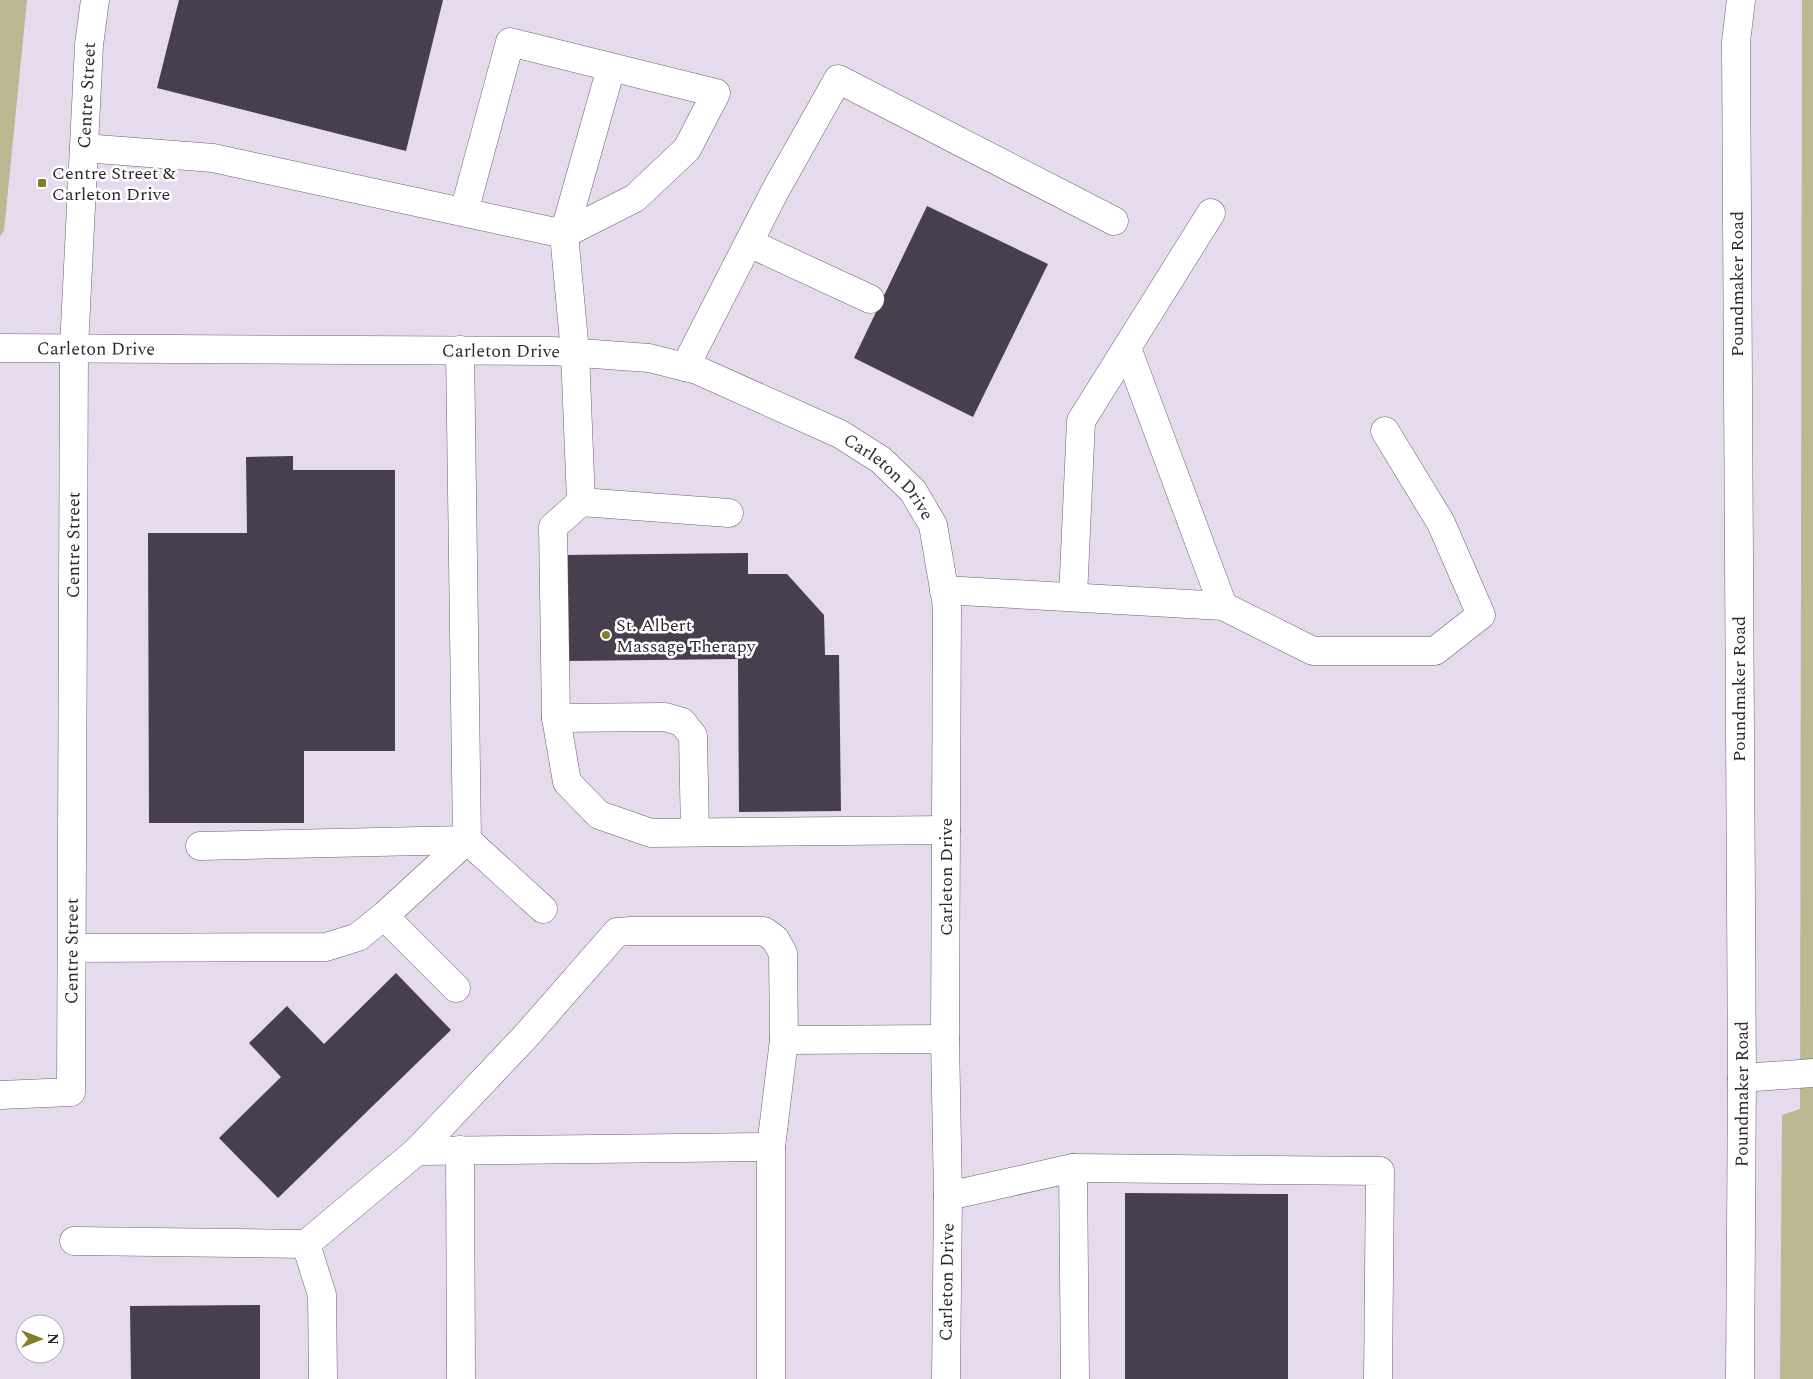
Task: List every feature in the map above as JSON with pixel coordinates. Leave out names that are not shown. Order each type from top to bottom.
[{"type":"street","name":"Centre Street","points":[[0,1096],[72,1092],[74,348],[88,46],[95,0]]},
{"type":"street","name":"Poundmaker Road","points":[[1740,1379],[1742,1078],[1736,42],[1741,0]]},
{"type":"street","points":[[84,148],[213,158],[564,234],[635,198],[687,149],[716,94],[510,42],[464,212]]},
{"type":"street","points":[[581,502],[575,352],[564,234],[611,68]]},
{"type":"street","points":[[685,367],[775,191],[838,79],[1114,221]]},
{"type":"street","points":[[1073,597],[1081,421],[1211,213]]},
{"type":"street","points":[[748,243],[870,299]]},
{"type":"street","name":"Carleton Drive","points":[[0,348],[552,351],[650,358],[698,370],[840,434],[881,460],[913,491],[933,525],[947,606],[946,1039],[948,1196],[946,1379]]},
{"type":"street","points":[[1127,348],[1223,606]]},
{"type":"street","points":[[72,948],[326,948],[358,937],[384,916],[466,840],[460,350]]},
{"type":"street","points":[[944,590],[1223,606],[1312,651],[1435,651],[1482,615],[1441,523],[1385,431]]},
{"type":"street","points":[[729,514],[581,502],[553,527],[556,718],[567,782],[599,815],[651,833],[946,830]]},
{"type":"street","points":[[556,718],[665,717],[682,722],[693,736],[695,832]]},
{"type":"street","points":[[200,846],[466,840],[542,909]]},
{"type":"street","points":[[384,916],[456,988]]},
{"type":"street","points":[[74,1241],[306,1244],[417,1151],[526,1036],[617,932],[631,930],[764,930],[775,939],[783,952],[784,1040],[771,1147],[771,1379]]},
{"type":"street","points":[[784,1040],[946,1039]]},
{"type":"street","points":[[1742,1078],[1813,1073]]},
{"type":"street","points":[[417,1151],[771,1147]]},
{"type":"street","points":[[460,1150],[462,1379]]},
{"type":"street","points":[[1073,1168],[1076,1379]]},
{"type":"street","points":[[948,1196],[1073,1168],[1380,1171],[1378,1379]]},
{"type":"street","points":[[306,1244],[322,1295],[323,1379]]},
{"type":"green space","points":[[0,0],[27,0],[4,231],[0,236]]},
{"type":"green space","points":[[1802,0],[1813,0],[1813,1379],[1780,1379],[1782,1115],[1800,1109]]},
{"type":"building","points":[[179,0],[443,0],[406,151],[157,88]]},
{"type":"building","points":[[927,206],[1048,264],[973,417],[854,358]]},
{"type":"building","points":[[293,456],[293,470],[395,470],[395,751],[304,751],[304,823],[149,823],[148,533],[247,533],[246,457]]},
{"type":"building","points":[[748,553],[748,574],[787,574],[824,615],[825,655],[839,655],[841,811],[739,812],[738,659],[566,661],[564,555]]},
{"type":"building","points":[[396,973],[451,1030],[278,1198],[219,1138],[281,1077],[249,1043],[287,1006],[324,1044]]},
{"type":"building","points":[[1125,1193],[1288,1194],[1288,1379],[1125,1379]]},
{"type":"building","points":[[260,1305],[260,1379],[131,1379],[130,1306]]},
{"type":"place","name":"Centre Street & Carleton Drive","points":[[42,183]]},
{"type":"place","name":"St. Albert Massage Therapy","points":[[606,635]]}]
